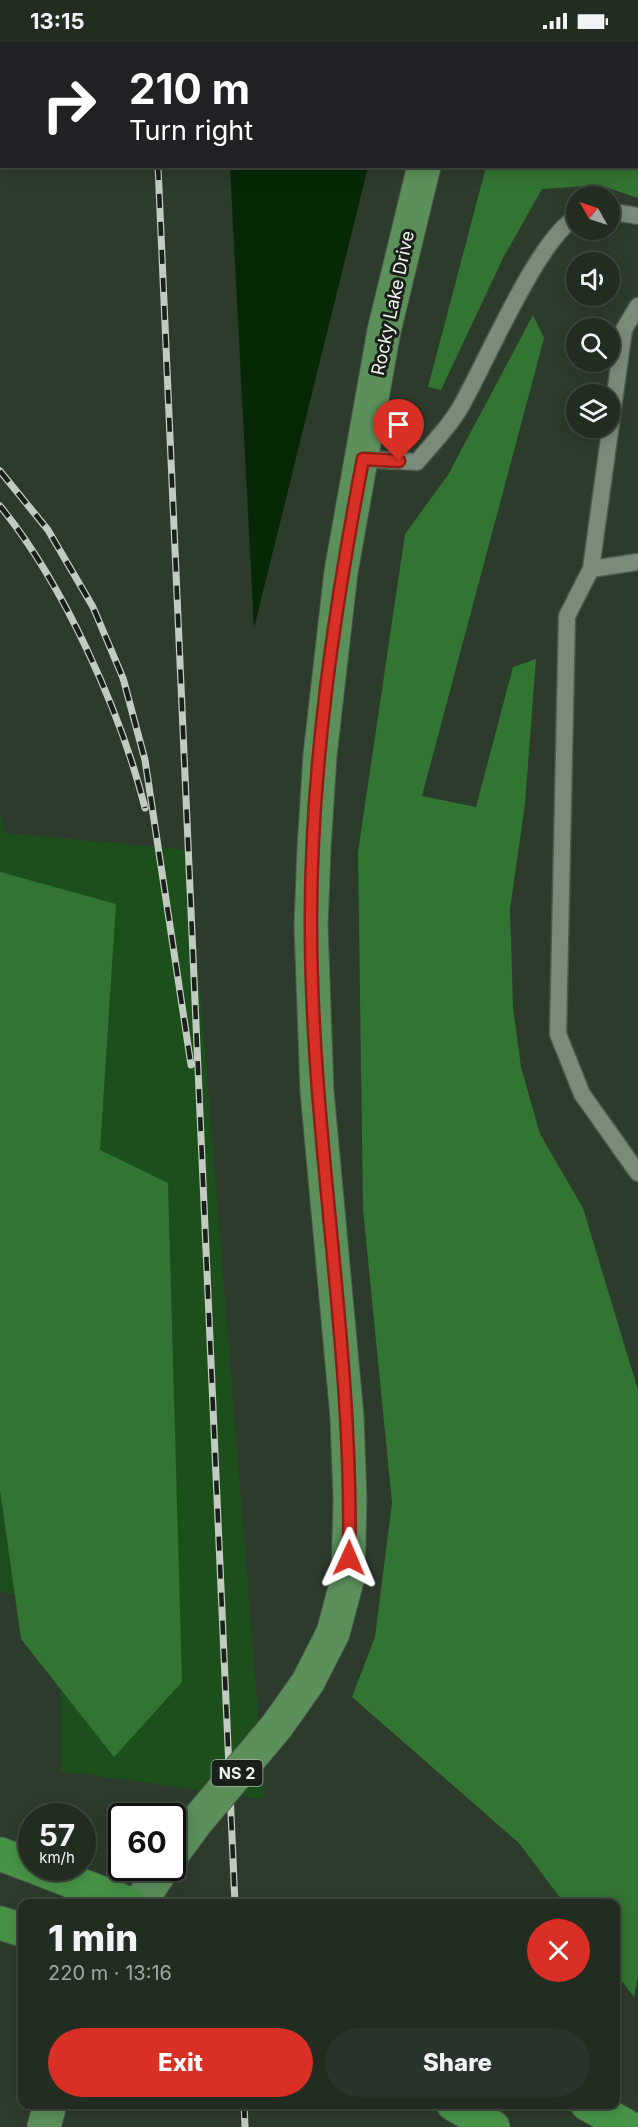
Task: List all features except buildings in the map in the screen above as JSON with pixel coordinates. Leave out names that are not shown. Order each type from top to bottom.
[{"type":"highway","points":[[0,1854],[18,1861]]},
{"type":"highway","points":[[71,1881],[117,1899]]},
{"type":"highway","points":[[0,1923],[18,1929]]},
{"type":"highway","points":[[462,2109],[493,2127]]},
{"type":"highway","points":[[596,2109],[628,2127]]},
{"type":"main road","name":"Rocky Lake Drive","points":[[186,1836],[277,1726],[308,1682],[333,1633],[348,1577],[350,1500],[346,1417],[317,1091],[311,926],[322,743],[341,572],[363,459],[384,331],[424,168]]},
{"type":"main road","points":[[142,1899],[155,1881]]},
{"type":"main road","points":[[44,2127],[49,2109]]},
{"type":"lane","points":[[620,213],[638,216]]},
{"type":"lane","points":[[363,459],[417,462],[459,410],[540,257],[566,224]]},
{"type":"lane","points":[[638,306],[624,329],[591,569],[567,616],[558,1034],[582,1094],[638,1173]]},
{"type":"lane","points":[[591,569],[638,562]]},
{"type":"shaded area","points":[[230,168],[368,168],[254,628]]},
{"type":"shaded area","points":[[0,815],[5,833],[189,850],[265,1799],[61,1771],[60,1606],[0,1591]]},
{"type":"green space","points":[[486,168],[638,168],[638,198],[620,192],[620,186],[566,186],[542,189],[503,258],[441,390],[428,387]]},
{"type":"green space","points":[[533,315],[544,338],[422,796],[476,807],[513,667],[536,659],[525,804],[510,909],[513,1007],[521,1067],[540,1134],[583,1208],[638,1390],[638,1976],[634,1997],[620,1979],[620,1899],[561,1899],[519,1843],[352,1697],[375,1637],[392,1503],[363,1209],[358,852],[405,534],[448,475]]},
{"type":"green space","points":[[0,872],[116,904],[100,1150],[168,1183],[182,1682],[114,1757],[21,1639],[0,1490]]},
{"type":"railway","points":[[158,168],[235,1899]]},
{"type":"railway","points":[[0,471],[48,530],[93,607],[123,678],[145,760],[191,1065]]},
{"type":"railway","points":[[0,506],[46,572],[87,650],[121,731],[145,808]]},
{"type":"railway","points":[[244,2109],[245,2127]]},
{"type":"route","points":[[349,1558],[350,1500],[346,1417],[316,1070],[311,926],[314,848],[320,755],[341,572],[363,459],[399,461]]}]
